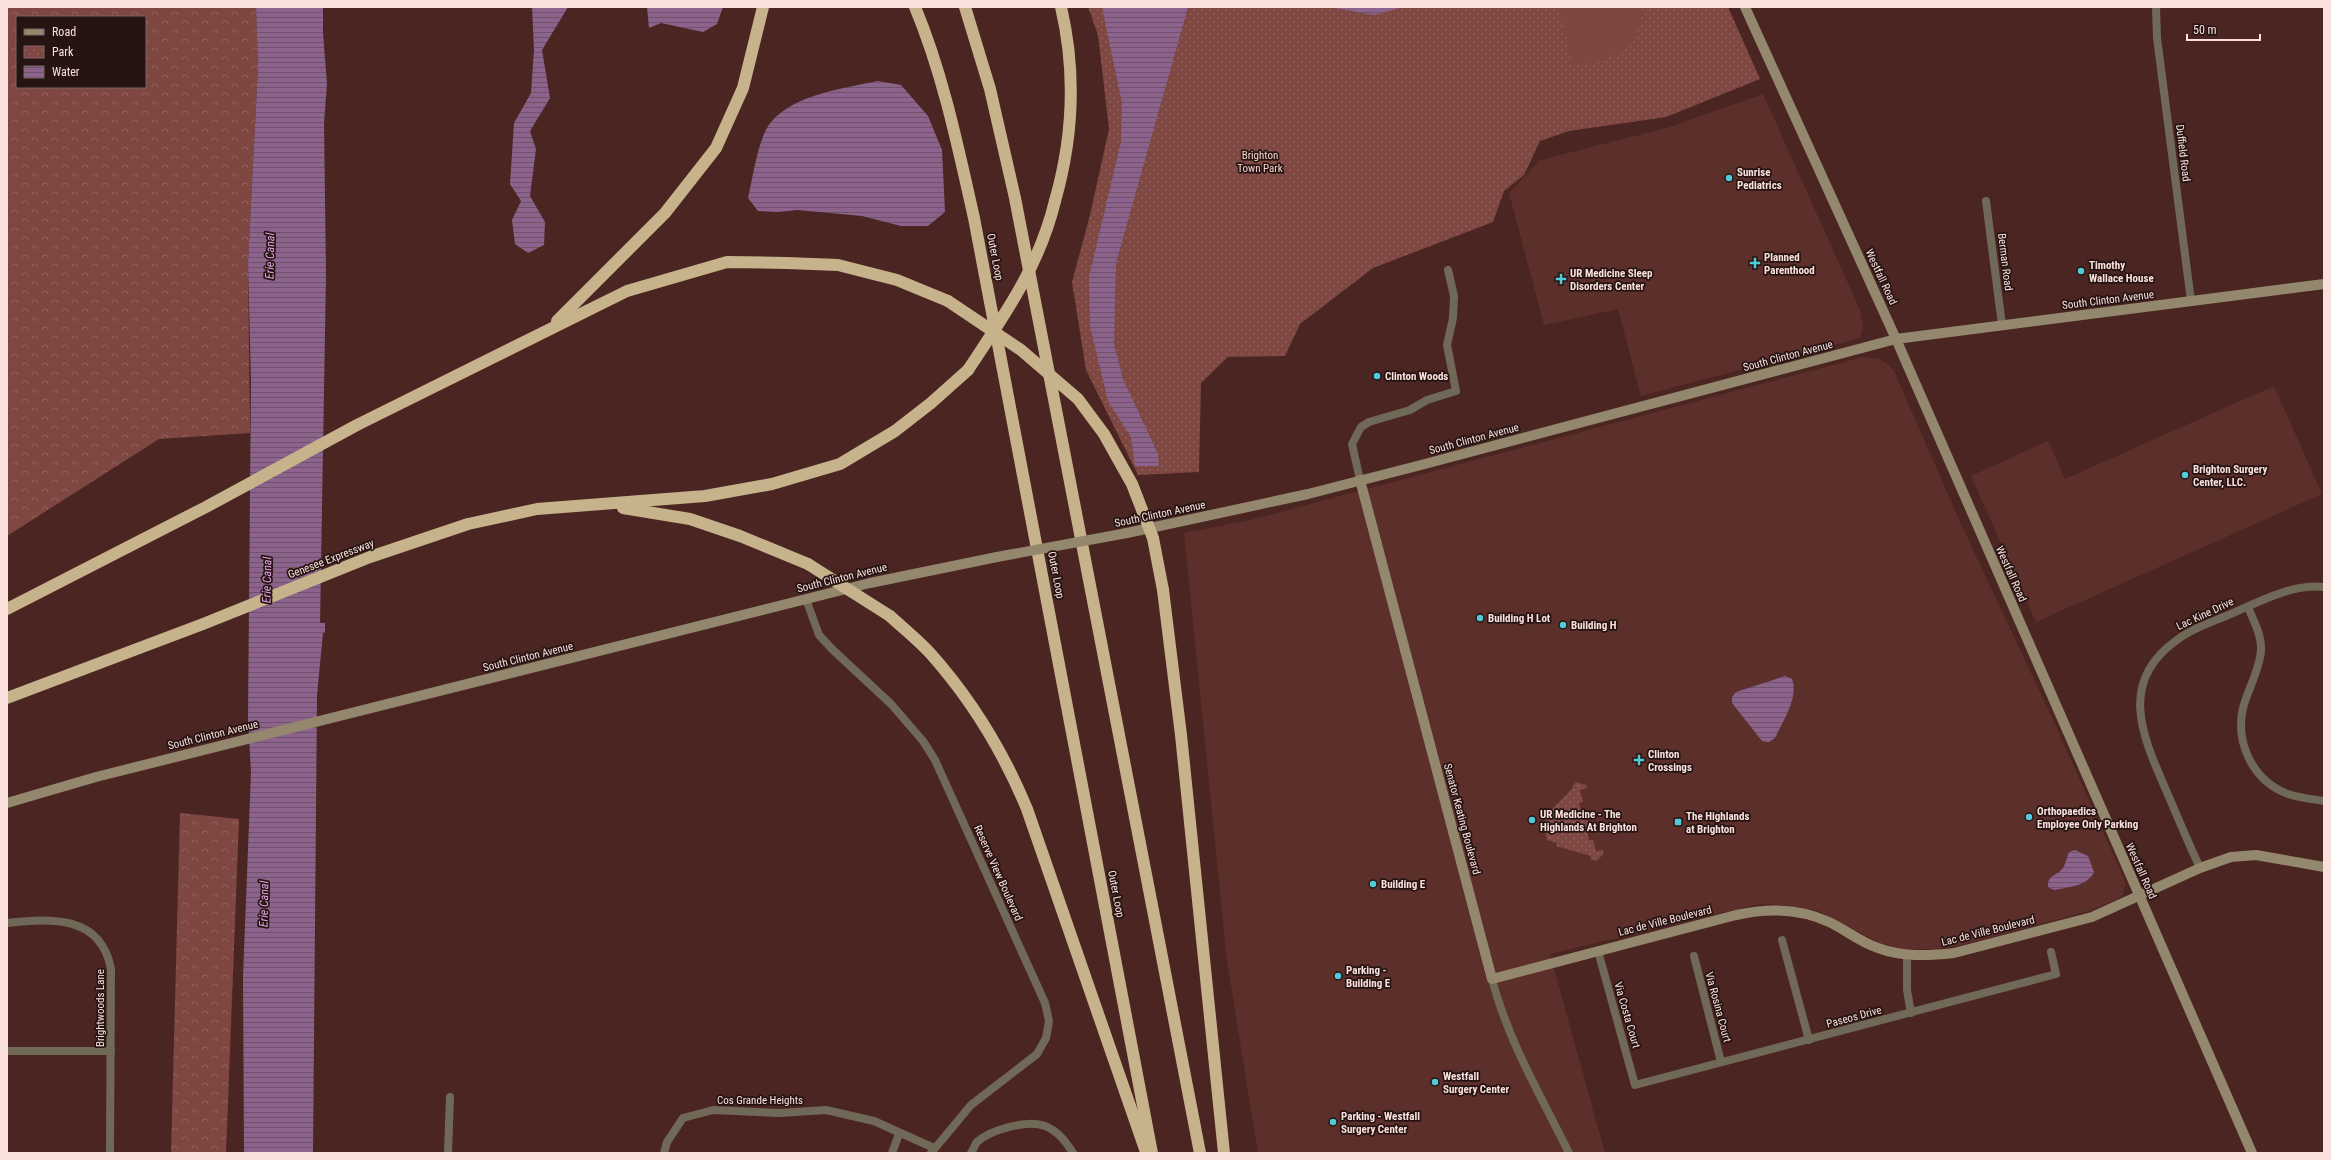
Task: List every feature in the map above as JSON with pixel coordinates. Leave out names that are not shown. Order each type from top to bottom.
[{"type":"highway","points":[[551,328],[665,213],[716,148],[743,88],[763,7]]},
{"type":"highway","name":"Outer Loop","points":[[915,7],[925,31],[957,142],[974,218],[1152,1153]]},
{"type":"highway","points":[[965,7],[990,90],[1012,186],[1200,1153]]},
{"type":"highway","points":[[606,505],[720,493],[772,484],[840,464],[895,431],[931,403],[968,370],[1013,302],[1033,267],[1048,230],[1068,145],[1070,107],[1068,51],[1061,7]]},
{"type":"highway","points":[[7,609],[206,507],[357,425],[627,291],[727,262],[838,265],[897,280],[948,301],[1021,350],[1078,398],[1104,434],[1132,484],[1153,538],[1163,590],[1173,661],[1224,1153]]},
{"type":"highway","points":[[606,505],[690,519],[740,536],[808,564],[890,616],[930,652],[964,694],[1010,766],[1027,809],[1146,1153]]},
{"type":"highway","name":"Genesee Expressway","points":[[7,698],[203,624],[370,557],[468,524],[537,509],[606,505]]},
{"type":"street","name":"Westfall Road","points":[[1744,7],[1896,339],[2252,1153]]},
{"type":"street","name":"Duffield Road","points":[[2156,7],[2157,38],[2191,301]]},
{"type":"street","name":"Berman Road","points":[[1986,201],[2002,326]]},
{"type":"street","points":[[1360,480],[1352,444],[1361,427],[1378,418],[1410,410],[1427,400],[1456,391],[1447,345],[1453,318],[1454,296],[1448,270]]},
{"type":"street","name":"South Clinton Avenue","points":[[7,803],[96,777],[222,745],[348,715],[909,574],[1127,534],[1360,480],[1502,445],[1896,339],[2324,284]]},
{"type":"street","name":"Senator Keating Boulevard","points":[[1360,480],[1500,1010],[1511,1036],[1569,1153]]},
{"type":"street","name":"Lac Kine Drive","points":[[2200,868],[2146,745],[2141,724],[2141,693],[2152,667],[2165,650],[2176,640],[2199,628],[2248,606],[2296,589],[2324,587]]},
{"type":"street","name":"Reserve View Boulevard","points":[[806,599],[819,635],[891,704],[923,740],[935,760],[1045,1003],[1049,1021],[1046,1038],[1037,1054],[971,1105],[932,1150]]},
{"type":"street","points":[[2248,606],[2258,632],[2261,648],[2243,708],[2241,736],[2245,751],[2252,764],[2262,777],[2275,787],[2297,796],[2324,801]]},
{"type":"street","name":"Lac de Ville Boulevard","points":[[1492,979],[1749,912],[1778,910],[1812,915],[1829,922],[1877,948],[1907,955],[1936,955],[1961,951],[2092,917],[2200,868],[2231,857],[2256,855],[2324,867]]},
{"type":"street","name":"Brightwoods Lane","points":[[7,922],[68,923],[89,930],[102,944],[109,958],[111,969],[110,1153]]},
{"type":"street","points":[[1782,940],[1809,1040]]},
{"type":"street","name":"Via Costa Court","points":[[1598,951],[1635,1085]]},
{"type":"street","name":"Paseos Drive","points":[[1635,1085],[2056,974],[2051,952]]},
{"type":"street","points":[[1907,955],[1907,990],[1912,1013]]},
{"type":"street","name":"Via Rosina Court","points":[[1694,956],[1722,1062]]},
{"type":"street","points":[[7,1051],[111,1051]]},
{"type":"street","points":[[448,1153],[450,1098]]},
{"type":"street","name":"Cos Grande Heights","points":[[664,1153],[667,1142],[683,1118],[713,1110],[780,1113],[826,1110],[874,1121],[932,1150]]},
{"type":"street","points":[[971,1153],[977,1142],[1002,1128],[1024,1124],[1044,1125],[1063,1138],[1073,1153]]},
{"type":"street","points":[[892,1153],[899,1134]]},
{"type":"shaded area","points":[[1763,94],[1860,310],[1863,328],[1860,338],[1641,396],[1618,309],[1544,325],[1509,193],[1540,160],[1667,128]]},
{"type":"shaded area","name":"Clinton Crossings","points":[[1863,357],[1879,359],[1889,365],[1894,371],[1961,524],[2054,722],[2126,883],[2123,894],[2118,899],[2089,911],[1962,945],[1936,949],[1905,949],[1882,944],[1816,910],[1781,905],[1759,904],[1550,954],[1605,1153],[1258,1153],[1227,961],[1184,533],[1250,520]]},
{"type":"shaded area","points":[[2274,386],[2322,494],[2036,622],[1971,476],[2048,441],[2065,479]]},
{"type":"green space","points":[[7,7],[256,7],[258,66],[248,263],[250,433],[159,439],[7,536]]},
{"type":"green space","name":"Brighton Town Park","points":[[1088,7],[1728,7],[1760,79],[1666,117],[1569,131],[1540,141],[1524,175],[1504,191],[1493,222],[1373,268],[1300,324],[1285,356],[1228,357],[1201,383],[1199,472],[1138,475],[1086,370],[1072,282],[1090,215],[1109,129],[1098,35]]},
{"type":"green space","points":[[1560,7],[1642,7],[1643,13],[1633,43],[1606,59],[1572,65]]},
{"type":"green space","points":[[1576,782],[1586,785],[1587,788],[1580,790],[1583,802],[1579,803],[1583,816],[1586,815],[1589,826],[1586,827],[1589,840],[1593,840],[1596,851],[1603,850],[1604,853],[1597,861],[1590,859],[1591,856],[1556,846],[1557,843],[1547,840],[1545,827],[1542,824],[1549,817],[1547,814],[1573,788],[1572,787]]},
{"type":"green space","points":[[180,813],[239,819],[226,1153],[171,1153]]},
{"type":"water","name":"Erie Canal","points":[[256,7],[323,7],[323,33],[327,84],[324,123],[326,274],[320,623],[325,623],[325,633],[323,633],[317,695],[313,1153],[244,1153],[243,977],[251,772],[248,719],[251,381],[248,263],[258,66]]},
{"type":"water","points":[[532,7],[568,7],[542,50],[550,98],[530,131],[536,149],[530,196],[545,222],[544,245],[528,253],[515,244],[512,220],[521,201],[510,184],[514,123],[531,93],[534,50]]},
{"type":"water","points":[[647,7],[723,7],[717,24],[703,32],[661,23],[649,28]]},
{"type":"water","points":[[1102,7],[1188,7],[1116,263],[1114,344],[1123,379],[1158,454],[1159,466],[1135,466],[1131,437],[1108,401],[1090,326],[1089,277],[1121,142],[1122,103]]},
{"type":"water","points":[[1330,7],[1404,7],[1374,15]]},
{"type":"water","points":[[878,81],[901,85],[928,116],[942,150],[945,212],[928,226],[901,226],[862,216],[797,210],[778,212],[758,211],[748,198],[759,148],[766,129],[771,122],[781,112],[807,99],[836,90]]},
{"type":"water","points":[[1785,676],[1792,679],[1794,686],[1792,701],[1786,717],[1775,738],[1769,742],[1762,741],[1732,703],[1732,697],[1736,692]]},
{"type":"water","points":[[2075,850],[2088,856],[2094,872],[2091,877],[2082,883],[2071,887],[2054,890],[2048,887],[2049,880],[2063,868],[2069,852]]},
{"type":"place","name":"Sunrise Pediatrics","points":[[1729,178]]},
{"type":"place","name":"Planned Parenthood","points":[[1755,263]]},
{"type":"place","name":"Timothy Wallace House","points":[[2081,271]]},
{"type":"place","name":"UR Medicine Sleep Disorders Center","points":[[1561,279]]},
{"type":"place","name":"Clinton Woods","points":[[1377,376]]},
{"type":"place","name":"Brighton Surgery Center, LLC.","points":[[2185,475]]},
{"type":"place","name":"Building H Lot","points":[[1480,618]]},
{"type":"place","name":"Building H","points":[[1563,625]]},
{"type":"place","name":"Clinton Crossings","points":[[1639,760]]},
{"type":"place","name":"Orthopaedics Employee Only Parking","points":[[2029,817]]},
{"type":"place","name":"UR Medicine - The Highlands At Brighton","points":[[1532,820]]},
{"type":"place","name":"The Highlands at Brighton","points":[[1678,822]]},
{"type":"place","name":"Building E","points":[[1373,884]]},
{"type":"place","name":"Parking - Building E","points":[[1338,976]]},
{"type":"place","name":"Westfall Surgery Center","points":[[1435,1082]]},
{"type":"place","name":"Parking - Westfall Surgery Center","points":[[1333,1122]]}]
